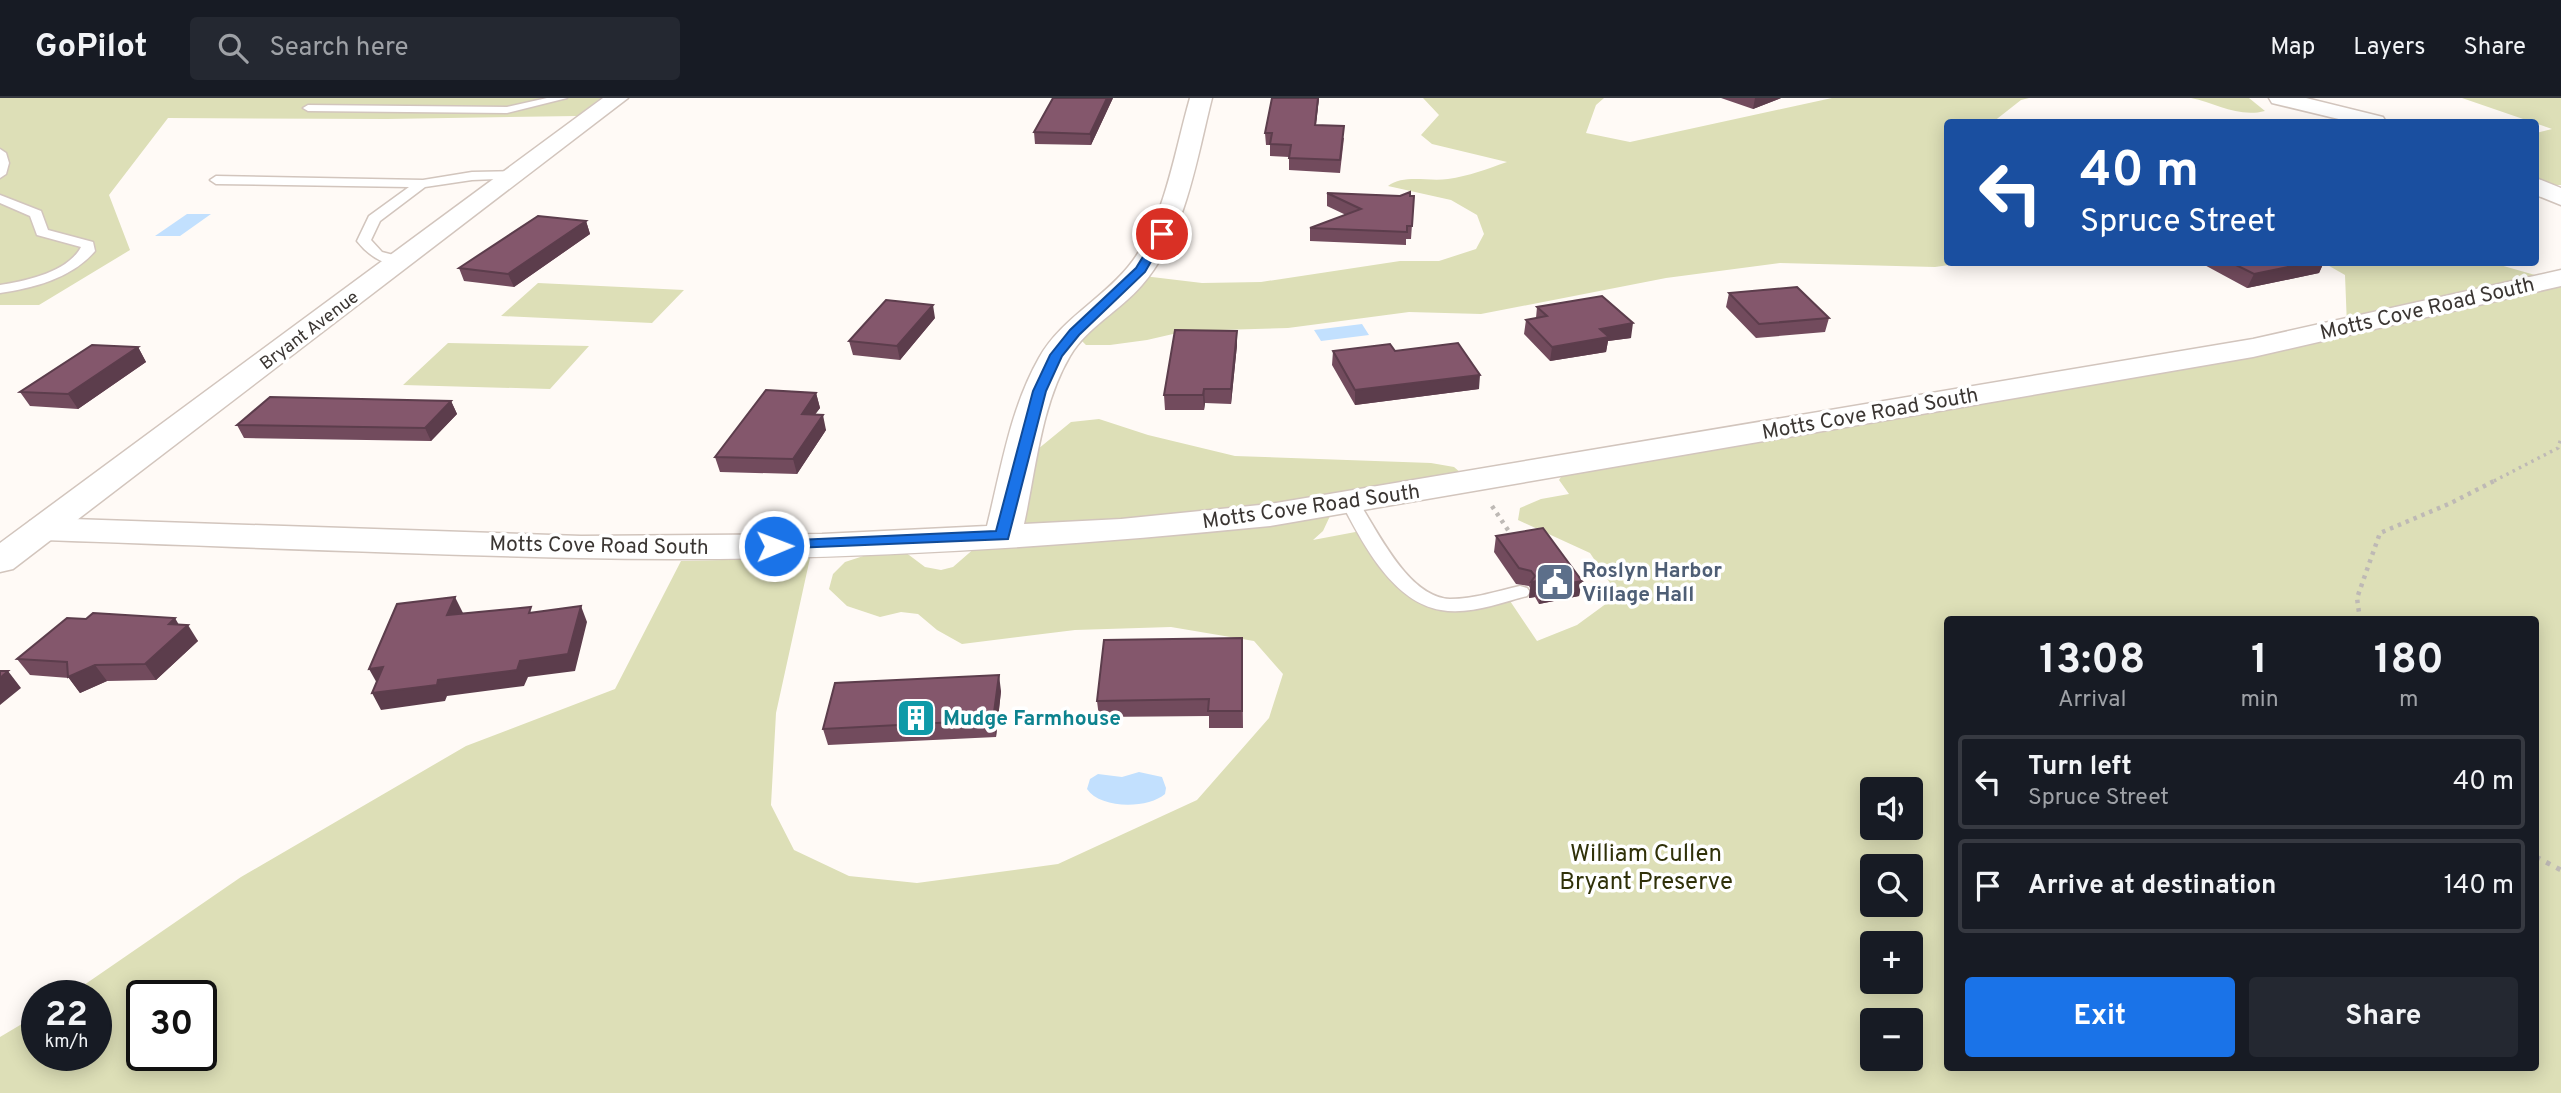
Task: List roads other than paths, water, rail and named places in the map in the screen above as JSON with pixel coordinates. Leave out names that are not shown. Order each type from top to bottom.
[{"type":"street","name":"Bryant Avenue","points":[[0,561],[617,98]]},
{"type":"street","points":[[1003,536],[1039,391],[1056,355],[1074,333],[1141,270],[1162,234],[1201,98]]},
{"type":"street","points":[[2280,98],[2363,119]]},
{"type":"street","points":[[2539,187],[2561,198]]},
{"type":"street","name":"Motts Cove Road South","points":[[43,529],[581,547],[822,545],[1121,530],[1270,515],[1476,482],[2253,348],[2561,278]]},
{"type":"lane","points":[[308,108],[507,110],[562,98]]},
{"type":"lane","points":[[0,153],[3,163],[0,174]]},
{"type":"lane","points":[[216,180],[423,184],[472,176],[516,175]]},
{"type":"lane","points":[[400,261],[377,254],[364,241],[374,219],[423,184]]},
{"type":"lane","points":[[0,199],[36,214],[42,232],[47,235],[82,242],[88,245],[88,251],[52,275],[26,285],[0,289]]},
{"type":"lane","points":[[1350,502],[1361,523],[1392,566],[1413,590],[1430,601],[1452,605],[1520,592]]},
{"type":"water","points":[[187,214],[211,214],[180,236],[155,236]]},
{"type":"water","points":[[1362,324],[1369,335],[1321,341],[1314,330]]},
{"type":"water","points":[[1139,772],[1162,777],[1165,794],[1147,802],[1124,805],[1102,800],[1087,789],[1090,779],[1098,774],[1122,777]]},
{"type":"place","name":"Roslyn Harbor Village Hall","points":[[1555,582]]},
{"type":"place","name":"Mudge Farmhouse","points":[[916,718]]},
{"type":"park label","name":"William Cullen Bryant Preserve","points":[[1646,867]]}]
